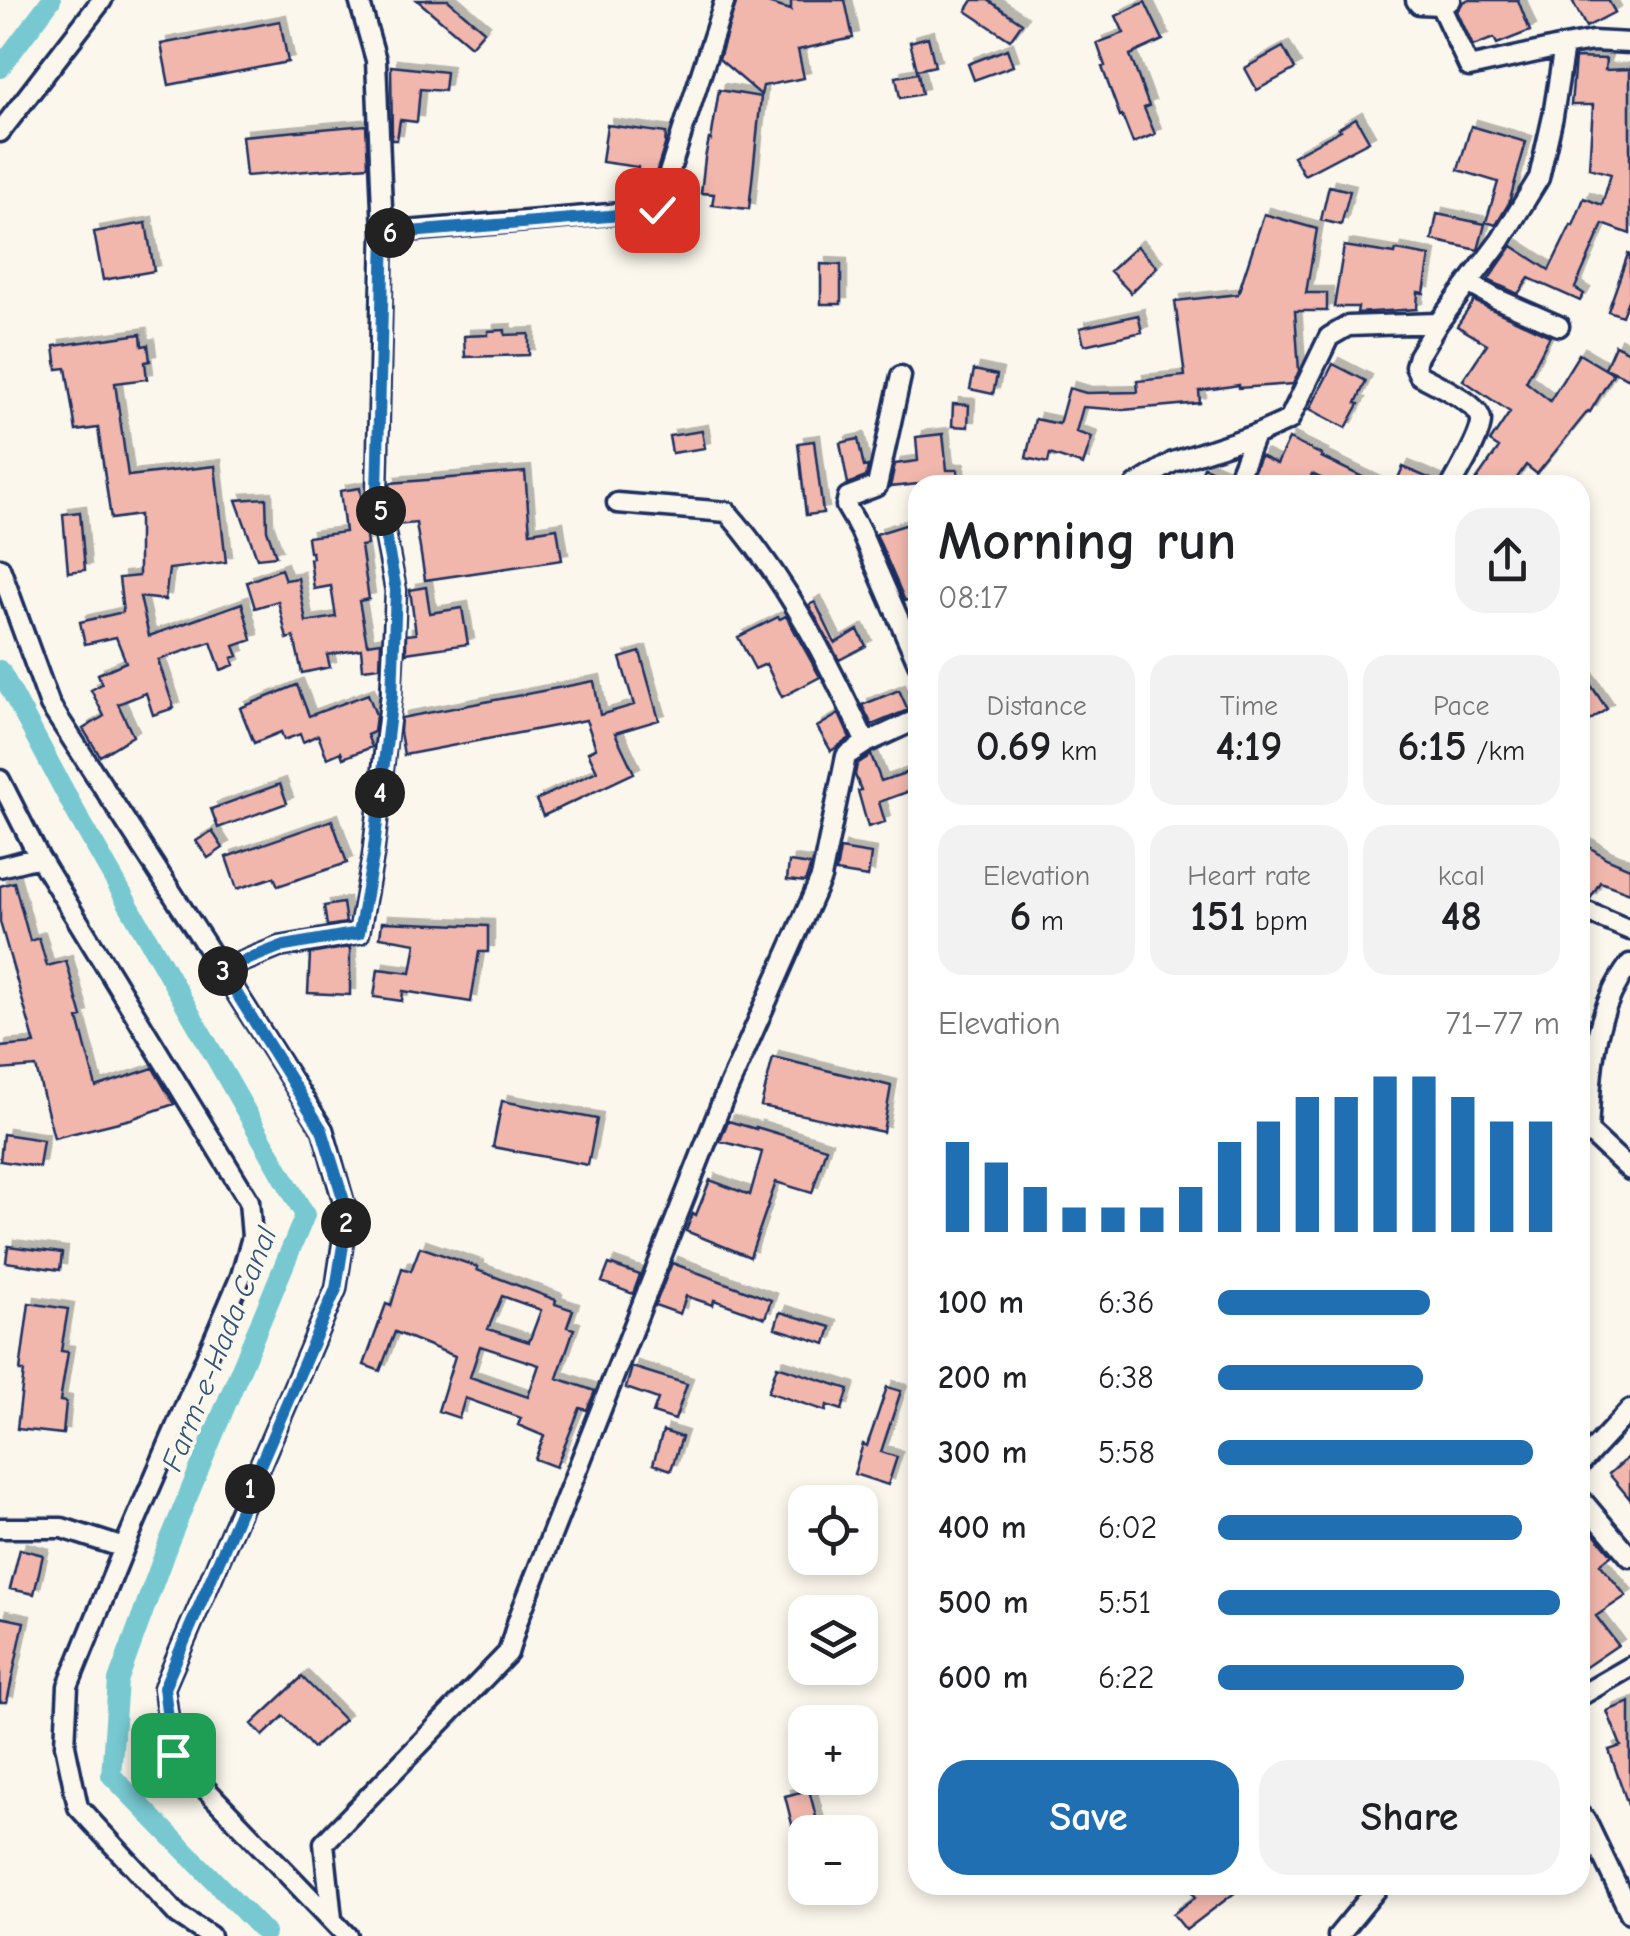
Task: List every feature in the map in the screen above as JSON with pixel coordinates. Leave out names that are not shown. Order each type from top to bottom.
[{"type":"street","points":[[0,132],[102,0]]},
{"type":"street","points":[[222,970],[279,947],[359,933],[373,856],[392,696],[396,590],[377,492],[384,234],[376,60],[359,0]]},
{"type":"street","points":[[384,234],[657,210],[725,0]]},
{"type":"street","points":[[1416,0],[1419,4],[1446,3],[1469,67],[1564,46],[1630,43]]},
{"type":"street","points":[[1457,475],[1479,432],[1477,408],[1420,374],[1415,366],[1438,323],[1501,240],[1540,178],[1564,46]]},
{"type":"street","points":[[1468,282],[1559,326]]},
{"type":"street","points":[[1152,475],[1173,462],[1289,420],[1329,337],[1348,326],[1438,323]]},
{"type":"street","points":[[901,376],[878,486],[848,497],[846,506],[908,626]]},
{"type":"street","points":[[1239,475],[1255,435]]},
{"type":"street","points":[[617,503],[727,512],[755,544],[820,646],[866,743]]},
{"type":"street","points":[[0,568],[50,705],[322,1130],[348,1214],[336,1289],[164,1688],[173,1755],[339,1930]]},
{"type":"street","points":[[339,1930],[324,1843],[508,1653],[722,1102],[821,878],[846,756],[908,724]]},
{"type":"street","points":[[0,780],[39,857],[249,1201],[252,1236],[242,1276],[68,1686],[65,1745],[78,1808],[178,1915],[210,1936]]},
{"type":"street","points":[[0,867],[39,857]]},
{"type":"street","points":[[1590,913],[1630,930]]},
{"type":"street","points":[[1590,1050],[1600,1016],[1629,967]]},
{"type":"street","points":[[1590,1135],[1630,1170]]},
{"type":"street","points":[[1590,1453],[1630,1410]]},
{"type":"street","points":[[1590,1510],[1630,1556]]},
{"type":"street","points":[[0,1528],[62,1528],[124,1548]]},
{"type":"street","points":[[1590,1690],[1630,1668]]},
{"type":"street","points":[[1590,1829],[1630,1914]]},
{"type":"street","points":[[1338,1936],[1372,1895]]},
{"type":"building","points":[[417,0],[448,0],[484,31],[471,46]]},
{"type":"building","points":[[737,0],[757,0],[791,10],[791,0],[845,0],[853,38],[798,50],[804,78],[763,86],[761,95],[719,59]]},
{"type":"building","points":[[973,0],[988,0],[1022,23],[1010,40],[966,11]]},
{"type":"building","points":[[1468,0],[1518,0],[1530,31],[1497,44],[1494,38],[1473,46],[1457,11]]},
{"type":"building","points":[[1572,0],[1608,0],[1615,12],[1586,27]]},
{"type":"building","points":[[1145,2],[1163,40],[1130,55],[1155,134],[1133,143],[1102,67],[1105,66],[1097,43],[1124,33],[1116,16]]},
{"type":"building","points":[[280,21],[288,62],[169,85],[161,44]]},
{"type":"building","points":[[928,37],[935,66],[917,70],[910,42]]},
{"type":"building","points":[[1283,47],[1295,69],[1257,90],[1245,68]]},
{"type":"building","points":[[1007,49],[1013,66],[974,80],[968,64]]},
{"type":"building","points":[[1575,58],[1606,59],[1605,70],[1630,69],[1630,234],[1603,224],[1575,288],[1584,294],[1580,301],[1529,278],[1518,294],[1488,280],[1512,246],[1549,270],[1584,198],[1602,205],[1611,174],[1589,168],[1593,105],[1571,105]]},
{"type":"building","points":[[391,66],[446,72],[444,91],[420,89],[417,122],[400,120],[397,140],[392,140]]},
{"type":"building","points":[[918,73],[922,94],[900,98],[896,77]]},
{"type":"building","points":[[719,90],[761,97],[749,209],[712,205],[714,194],[701,193]]},
{"type":"building","points":[[1356,118],[1369,141],[1304,175],[1293,156]]},
{"type":"building","points":[[366,125],[368,166],[246,176],[242,136]]},
{"type":"building","points":[[607,125],[666,133],[648,198],[636,199],[638,167],[602,162]]},
{"type":"building","points":[[1471,126],[1526,142],[1509,203],[1496,225],[1486,222],[1498,182],[1458,170]]},
{"type":"building","points":[[1329,186],[1350,191],[1341,225],[1321,220]]},
{"type":"building","points":[[1264,214],[1317,229],[1306,293],[1327,293],[1327,311],[1295,311],[1299,371],[1293,384],[1239,385],[1199,391],[1200,403],[1123,410],[1083,407],[1076,432],[1092,437],[1083,465],[1050,454],[1048,463],[1026,458],[1035,419],[1059,424],[1069,388],[1086,393],[1138,392],[1137,381],[1185,376],[1175,301],[1238,294]]},
{"type":"building","points":[[1437,214],[1485,224],[1478,250],[1432,240]]},
{"type":"building","points":[[146,223],[154,271],[103,280],[94,232]]},
{"type":"building","points":[[1137,246],[1157,267],[1131,293],[1110,271]]},
{"type":"building","points":[[1344,246],[1430,256],[1424,293],[1418,292],[1417,309],[1357,313],[1358,307],[1334,307]]},
{"type":"building","points":[[1628,254],[1630,295],[1622,316],[1608,311]]},
{"type":"building","points":[[821,264],[841,265],[841,304],[821,304]]},
{"type":"building","points":[[1474,301],[1550,336],[1526,382],[1550,401],[1579,354],[1613,374],[1590,412],[1537,474],[1526,465],[1519,475],[1480,475],[1499,448],[1490,442],[1510,412],[1463,380],[1487,344],[1457,326]]},
{"type":"building","points":[[1138,315],[1142,332],[1084,345],[1080,328]]},
{"type":"building","points":[[505,330],[505,335],[529,334],[529,355],[465,357],[464,336]]},
{"type":"building","points":[[141,334],[142,346],[148,345],[147,379],[115,383],[128,476],[215,466],[226,562],[169,569],[165,600],[140,597],[149,636],[242,603],[252,640],[234,646],[238,656],[232,658],[234,665],[221,670],[211,642],[158,660],[174,708],[153,715],[146,693],[118,704],[133,736],[100,756],[83,729],[104,716],[91,690],[102,684],[98,674],[126,662],[116,637],[85,644],[80,622],[123,612],[119,578],[139,576],[139,515],[111,519],[98,428],[76,431],[66,368],[57,369],[54,346]]},
{"type":"building","points":[[1615,345],[1630,352],[1630,379],[1605,368]]},
{"type":"building","points":[[1333,364],[1366,381],[1346,428],[1310,409]]},
{"type":"building","points":[[974,370],[997,375],[993,394],[970,389]]},
{"type":"building","points":[[953,404],[969,405],[968,427],[952,426]]},
{"type":"building","points":[[702,431],[705,448],[672,453],[669,436]]},
{"type":"building","points":[[943,434],[947,470],[958,470],[958,475],[908,475],[908,485],[890,487],[895,464],[918,461],[916,437]]},
{"type":"building","points":[[858,439],[864,467],[868,466],[866,477],[848,484],[840,443]]},
{"type":"building","points":[[1289,439],[1358,475],[1252,475],[1260,456],[1277,464]]},
{"type":"building","points":[[814,441],[823,513],[806,515],[798,443]]},
{"type":"building","points":[[1204,467],[1223,475],[1200,475]]},
{"type":"building","points":[[1403,467],[1422,475],[1399,475]]},
{"type":"building","points":[[525,472],[530,532],[557,528],[562,560],[425,580],[416,523],[396,525],[390,483]]},
{"type":"building","points":[[360,488],[367,545],[361,546],[369,599],[359,601],[367,644],[381,642],[380,667],[363,669],[361,649],[327,655],[330,667],[302,673],[294,637],[287,639],[278,601],[255,608],[247,582],[281,569],[285,580],[298,578],[306,622],[336,617],[331,586],[314,589],[310,559],[313,558],[307,537],[345,532],[340,491]]},
{"type":"building","points":[[266,498],[267,530],[276,556],[257,558],[236,500]]},
{"type":"building","points":[[80,512],[85,570],[68,572],[63,514]]},
{"type":"building","points":[[908,524],[908,600],[905,601],[876,534]]},
{"type":"building","points":[[426,587],[430,613],[462,608],[468,644],[406,653],[406,635],[416,634],[410,590]]},
{"type":"building","points":[[815,602],[835,643],[858,630],[866,646],[839,660],[809,605]]},
{"type":"building","points":[[786,616],[820,677],[782,697],[766,664],[755,669],[738,637]]},
{"type":"building","points":[[640,652],[659,720],[615,733],[634,773],[543,816],[536,800],[597,771],[588,752],[596,748],[586,720],[404,755],[401,718],[594,681],[600,715],[634,705],[620,658]]},
{"type":"building","points":[[1590,684],[1607,709],[1590,720]]},
{"type":"building","points":[[297,685],[309,716],[368,694],[376,715],[374,732],[367,735],[372,747],[343,758],[341,752],[327,758],[318,735],[303,742],[300,734],[284,740],[281,732],[254,743],[240,708]]},
{"type":"building","points":[[899,690],[908,710],[872,725],[862,705]]},
{"type":"building","points":[[839,714],[850,738],[831,751],[817,727]]},
{"type":"building","points":[[871,755],[881,781],[908,772],[908,792],[879,802],[885,822],[868,827],[855,775],[857,764]]},
{"type":"building","points":[[280,784],[287,803],[218,828],[211,809]]},
{"type":"building","points":[[332,820],[347,863],[278,886],[274,877],[237,889],[226,857]]},
{"type":"building","points":[[212,831],[223,848],[208,858],[196,841]]},
{"type":"building","points":[[1590,848],[1630,868],[1630,893],[1600,882],[1590,899]]},
{"type":"building","points":[[840,849],[871,854],[868,877],[836,872]]},
{"type":"building","points":[[789,862],[811,865],[805,882],[787,880]]},
{"type":"building","points":[[14,882],[30,941],[39,938],[47,966],[66,961],[96,1087],[153,1068],[174,1104],[54,1138],[36,1067],[0,1070],[0,1047],[35,1044],[0,922],[0,886]]},
{"type":"building","points":[[343,903],[346,923],[327,926],[324,906]]},
{"type":"building","points":[[382,922],[488,926],[488,952],[479,952],[471,1002],[403,991],[402,1001],[374,997],[378,969],[411,973],[416,943],[380,937]]},
{"type":"building","points":[[350,947],[350,995],[308,993],[310,954]]},
{"type":"building","points":[[773,1057],[891,1086],[883,1132],[761,1106]]},
{"type":"building","points":[[502,1101],[597,1119],[588,1165],[493,1147]]},
{"type":"building","points":[[728,1121],[826,1148],[812,1193],[776,1182],[750,1257],[686,1231],[710,1180],[750,1195],[762,1152],[720,1141]]},
{"type":"building","points":[[3,1134],[43,1140],[39,1167],[0,1161]]},
{"type":"building","points":[[8,1246],[62,1253],[60,1270],[6,1262]]},
{"type":"building","points":[[420,1247],[478,1267],[477,1270],[573,1310],[567,1327],[574,1329],[557,1378],[595,1391],[587,1410],[580,1408],[556,1467],[535,1459],[544,1436],[518,1425],[521,1418],[465,1398],[459,1418],[438,1411],[455,1356],[395,1332],[380,1371],[364,1365],[386,1304],[391,1306],[402,1268],[411,1271]],"holes":[[[502,1296],[541,1310],[529,1342],[488,1329]],[[480,1346],[539,1365],[528,1397],[470,1377]]]},
{"type":"building","points":[[672,1263],[771,1300],[765,1318],[714,1300],[713,1305],[686,1296],[680,1314],[655,1305]]},
{"type":"building","points":[[609,1264],[640,1275],[633,1294],[602,1282]]},
{"type":"building","points":[[29,1303],[68,1309],[61,1351],[68,1352],[60,1401],[66,1402],[63,1434],[17,1429]]},
{"type":"building","points":[[780,1312],[831,1327],[826,1344],[775,1328]]},
{"type":"building","points":[[777,1366],[849,1389],[842,1410],[827,1405],[826,1411],[768,1392]]},
{"type":"building","points":[[632,1367],[687,1384],[675,1420],[653,1413],[658,1399],[626,1388]]},
{"type":"building","points":[[887,1387],[901,1391],[881,1452],[897,1457],[888,1485],[854,1474]]},
{"type":"building","points":[[663,1431],[682,1437],[671,1470],[653,1464]]},
{"type":"building","points":[[1630,1456],[1630,1499],[1609,1474]]},
{"type":"building","points":[[1590,1529],[1612,1555],[1600,1564],[1626,1596],[1596,1616],[1618,1645],[1590,1664]]},
{"type":"building","points":[[20,1549],[43,1555],[34,1594],[10,1589]]},
{"type":"building","points":[[0,1617],[24,1622],[7,1702],[0,1702]]},
{"type":"building","points":[[302,1677],[344,1720],[313,1748],[284,1716],[263,1736],[252,1724]]},
{"type":"building","points":[[1630,1702],[1628,1805],[1609,1750],[1621,1746],[1607,1711]]},
{"type":"building","points":[[810,1795],[816,1815],[790,1815],[785,1796]]},
{"type":"building","points":[[1232,1895],[1186,1930],[1173,1914],[1196,1897]]},
{"type":"waterway","name":"Farm-e-Hada Canal","points":[[0,68],[51,0]]},
{"type":"waterway","name":"Farm-e-Hada Canal","points":[[0,670],[74,809],[305,1215],[168,1544],[118,1681],[111,1775],[265,1933]]},
{"type":"route","points":[[173,1755],[164,1688],[336,1289],[348,1214],[322,1130],[222,970],[279,947],[359,933],[373,856],[392,696],[396,590],[377,492],[384,234],[657,210]]}]
